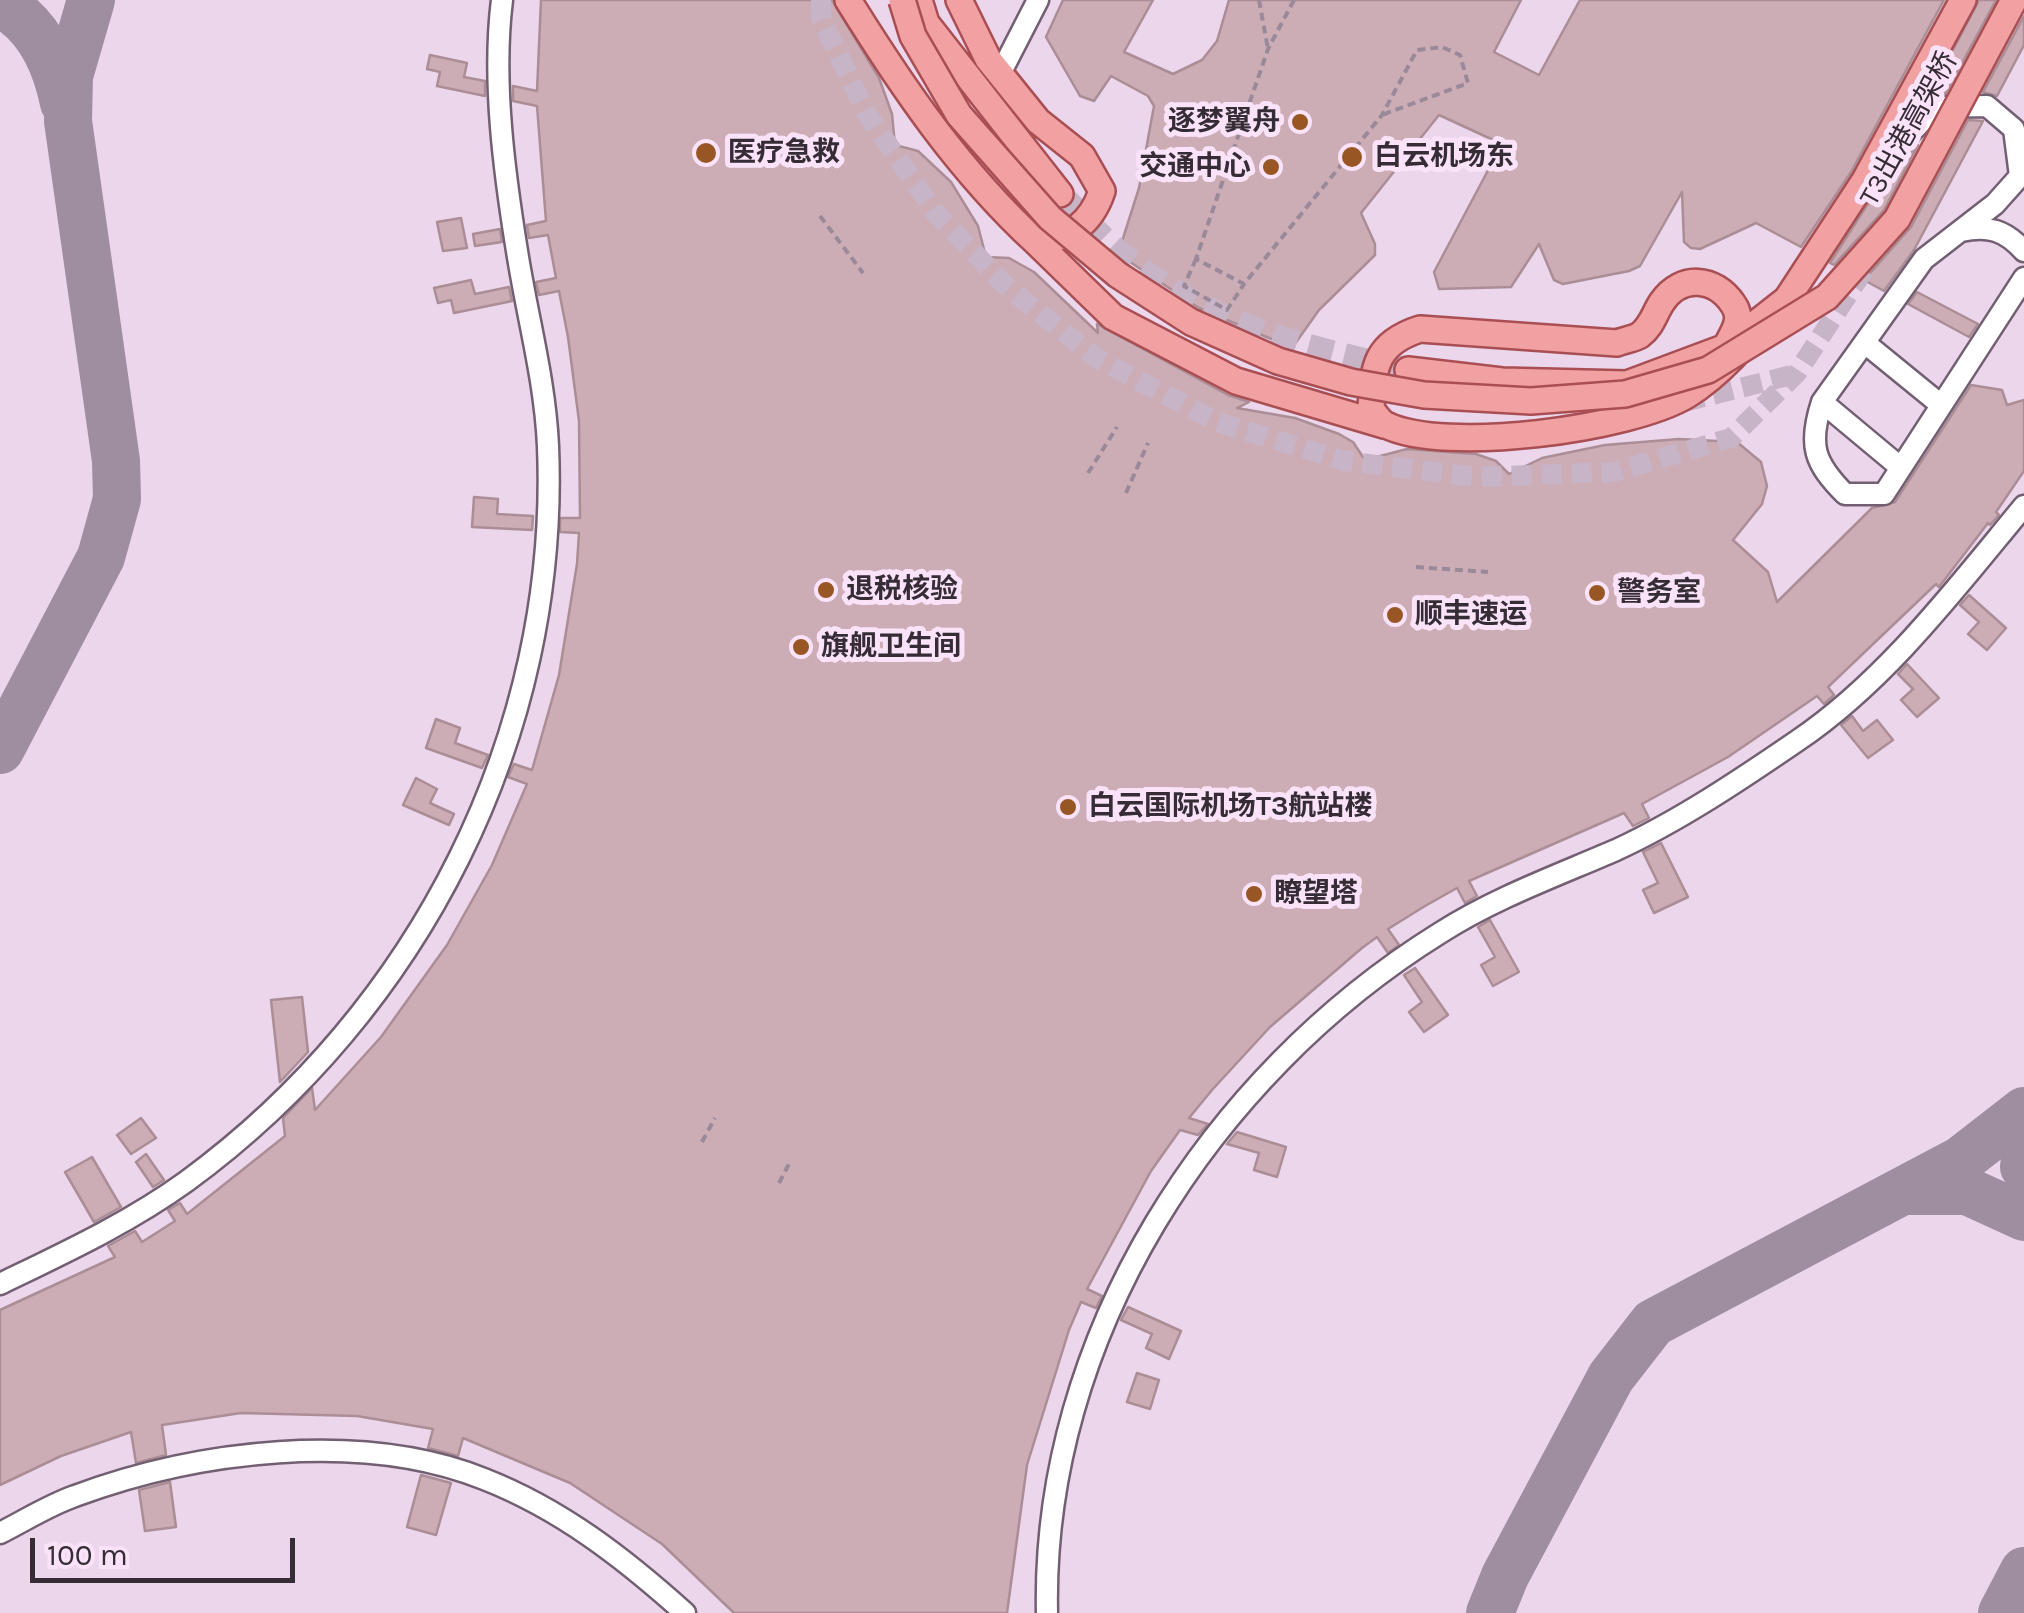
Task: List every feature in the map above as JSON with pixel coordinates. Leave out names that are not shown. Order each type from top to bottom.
[{"type":"main road","points":[[848,0],[902,86],[959,159],[1036,242],[1114,318],[1236,381],[1432,436],[1549,434],[1643,414],[1686,395],[1745,346],[1774,310]]},
{"type":"main road","name":"T3出港高架桥","points":[[902,0],[913,36],[959,115],[1050,218],[1118,275],[1191,322],[1278,361],[1352,382],[1424,395],[1531,401],[1625,394],[1708,370],[1827,297],[1897,218],[2014,0]]},
{"type":"main road","points":[[919,0],[926,23],[1060,194]]},
{"type":"main road","points":[[959,0],[1000,74],[1038,121],[1082,156],[1102,191],[1096,210],[1065,240],[1036,242]]},
{"type":"main road","points":[[1408,370],[1502,381],[1627,384],[1726,347],[1787,300],[1866,180],[1963,0]]},
{"type":"main road","points":[[1384,425],[1371,408],[1372,381],[1382,352],[1395,337],[1420,329],[1617,343],[1639,336],[1652,322],[1663,300],[1682,284],[1700,281],[1719,287],[1736,307],[1739,320],[1726,347]]},
{"type":"lane","points":[[0,1284],[92,1240],[186,1182],[261,1121],[351,1030],[424,925],[465,850],[510,740],[538,618],[547,548],[548,446],[503,135],[502,0]]},
{"type":"lane","points":[[1000,74],[1038,0]]},
{"type":"lane","points":[[1866,180],[1935,107],[1988,106],[2014,129],[2020,176],[1995,204],[1924,259],[1822,402],[1813,429],[1820,468],[1845,494],[1884,494],[2024,272]]},
{"type":"lane","points":[[1961,231],[1982,226],[1996,230],[2010,235],[2024,251]]},
{"type":"lane","points":[[1865,343],[1941,405]]},
{"type":"lane","points":[[1822,402],[1900,467]]},
{"type":"lane","points":[[1046,1613],[1046,1555],[1074,1400],[1133,1257],[1201,1152],[1314,1026],[1439,934],[1528,886],[1619,848],[1801,739],[1915,638],[2024,506]]},
{"type":"lane","points":[[0,1533],[73,1496],[212,1457],[323,1452],[415,1460],[484,1478],[568,1520],[639,1571],[685,1613]]},
{"type":"path","points":[[1260,0],[1268,49]]},
{"type":"path","points":[[1294,0],[1268,49],[1184,286],[1228,310],[1244,284],[1382,115],[1417,50],[1442,47],[1460,54],[1468,84],[1382,115]]},
{"type":"path","points":[[820,216],[863,273]]},
{"type":"path","points":[[1196,259],[1244,284]]},
{"type":"path","points":[[1088,473],[1117,426]]},
{"type":"path","points":[[1126,493],[1148,443]]},
{"type":"path","points":[[1416,567],[1488,572]]},
{"type":"path","points":[[702,1142],[714,1118]]},
{"type":"path","points":[[779,1183],[792,1160]]},
{"type":"building","name":"白云国际机场T3航站楼","points":[[541,0],[832,0],[879,78],[892,114],[895,145],[918,151],[951,182],[978,226],[986,257],[1009,258],[1034,272],[1098,333],[1097,324],[1228,395],[1249,402],[1237,408],[1295,418],[1339,434],[1353,442],[1365,460],[1407,449],[1476,454],[1496,461],[1509,474],[1542,458],[1605,445],[1679,439],[1737,442],[1761,462],[1767,486],[1762,504],[1733,540],[1768,572],[1777,602],[1872,508],[1895,502],[1971,385],[2002,390],[2007,405],[2024,400],[2024,471],[1996,512],[1999,515],[1988,523],[1939,587],[1936,584],[1828,687],[1834,695],[1824,704],[1817,696],[1728,757],[1642,804],[1649,818],[1633,826],[1624,813],[1469,881],[1477,896],[1465,903],[1457,888],[1388,929],[1399,945],[1388,953],[1377,937],[1362,948],[1270,1027],[1212,1090],[1189,1118],[1208,1124],[1198,1135],[1180,1130],[1151,1171],[1087,1289],[1102,1296],[1096,1308],[1081,1302],[1069,1330],[1027,1465],[1007,1613],[734,1613],[662,1544],[570,1483],[463,1438],[458,1456],[428,1448],[433,1429],[357,1416],[241,1413],[162,1425],[166,1455],[136,1463],[131,1432],[61,1456],[0,1485],[0,1310],[115,1257],[108,1246],[135,1231],[142,1242],[175,1221],[168,1210],[180,1203],[187,1214],[285,1136],[283,1118],[312,1088],[315,1110],[381,1037],[447,945],[492,865],[527,784],[508,777],[514,764],[532,770],[559,675],[579,533],[560,532],[560,518],[580,518],[579,421],[568,337],[559,291],[539,295],[536,282],[556,278],[548,235],[529,238],[527,225],[546,221],[537,106],[513,101],[513,86],[537,91]]},
{"type":"building","points":[[1063,0],[1153,0],[1124,52],[1173,74],[1202,60],[1217,41],[1229,0],[1521,0],[1494,52],[1539,75],[1580,0],[1944,0],[1851,172],[1801,247],[1756,223],[1700,249],[1691,248],[1684,242],[1682,192],[1640,266],[1629,271],[1563,284],[1554,280],[1539,244],[1511,287],[1439,289],[1434,272],[1502,144],[1439,115],[1361,213],[1375,244],[1375,255],[1319,310],[1292,348],[1199,308],[1118,254],[1139,188],[1154,106],[1148,96],[1111,76],[1094,101],[1080,96],[1046,37]]},
{"type":"building","points":[[1979,0],[1996,0],[1946,93],[1930,94]]},
{"type":"building","points":[[2024,16],[2024,45],[1997,96],[1983,92]]},
{"type":"building","points":[[430,55],[467,63],[464,77],[485,81],[485,96],[437,86],[440,72],[427,69]]},
{"type":"building","points":[[1968,120],[1983,121],[1914,250],[1884,291],[1864,280],[1911,227]]},
{"type":"building","points":[[1918,145],[1884,210],[1834,265],[1830,263],[1885,177]]},
{"type":"building","points":[[461,218],[467,248],[443,251],[437,222]]},
{"type":"building","points":[[500,229],[502,242],[475,246],[473,234]]},
{"type":"building","points":[[471,280],[475,294],[509,287],[512,301],[454,313],[451,300],[438,303],[434,288]]},
{"type":"building","points":[[1917,292],[1978,324],[1969,337],[1908,304]]},
{"type":"building","points":[[474,497],[498,499],[497,514],[533,516],[532,530],[472,527]]},
{"type":"building","points":[[1969,595],[2006,628],[1987,650],[1968,634],[1979,622],[1960,605]]},
{"type":"building","points":[[1907,664],[1939,698],[1917,717],[1901,700],[1913,689],[1898,674]]},
{"type":"building","points":[[1852,716],[1863,731],[1877,720],[1893,740],[1868,758],[1841,725]]},
{"type":"building","points":[[436,719],[460,728],[455,743],[488,755],[482,768],[426,748]]},
{"type":"building","points":[[416,778],[437,789],[430,803],[454,814],[449,825],[403,805]]},
{"type":"building","points":[[1661,843],[1688,897],[1654,913],[1643,890],[1658,883],[1643,852]]},
{"type":"building","points":[[1490,920],[1519,972],[1493,986],[1481,965],[1495,957],[1478,927]]},
{"type":"building","points":[[1415,968],[1448,1015],[1424,1032],[1409,1012],[1422,1002],[1404,975]]},
{"type":"building","points":[[302,997],[308,1052],[280,1082],[271,1000]]},
{"type":"building","points":[[141,1118],[156,1138],[131,1154],[117,1135]]},
{"type":"building","points":[[1237,1132],[1286,1147],[1277,1177],[1254,1170],[1259,1153],[1227,1144]]},
{"type":"building","points":[[146,1154],[164,1180],[153,1187],[136,1162]]},
{"type":"building","points":[[92,1157],[121,1207],[94,1222],[65,1172]]},
{"type":"building","points":[[1128,1307],[1181,1331],[1169,1359],[1146,1348],[1152,1334],[1121,1320]]},
{"type":"building","points":[[1137,1373],[1159,1380],[1150,1409],[1127,1402]]},
{"type":"building","points":[[421,1475],[451,1483],[436,1535],[407,1527]]},
{"type":"building","points":[[170,1482],[176,1527],[145,1531],[139,1490]]},
{"type":"taxiway","points":[[0,750],[101,557],[117,499],[116,461],[68,121],[69,76],[91,0]]},
{"type":"taxiway","points":[[0,3],[35,33],[56,73],[64,103]]},
{"type":"taxiway","points":[[1490,1613],[1505,1576],[1611,1377],[1653,1323],[1961,1160],[2024,1111]]},
{"type":"taxiway","points":[[1909,1191],[1967,1191],[2024,1217]]},
{"type":"taxiway","points":[[2002,1613],[2024,1571]]},
{"type":"tunnel","points":[[821,0],[821,19],[867,114],[935,212],[1005,285],[1096,358],[1217,422],[1345,461],[1476,477],[1614,472],[1731,438],[1797,373],[1866,267]]},
{"type":"tunnel","points":[[1060,194],[1122,256],[1196,303],[1299,344],[1408,370]]},
{"type":"tunnel","points":[[1684,402],[1796,374]]},
{"type":"place","name":"逐梦翼舟","points":[[1300,122]]},
{"type":"place","name":"医疗急救","points":[[706,153]]},
{"type":"place","name":"白云机场东","points":[[1352,157]]},
{"type":"place","name":"交通中心","points":[[1271,167]]},
{"type":"place","name":"退税核验","points":[[826,590]]},
{"type":"place","name":"警务室","points":[[1597,593]]},
{"type":"place","name":"顺丰速运","points":[[1395,615]]},
{"type":"place","name":"旗舰卫生间","points":[[801,647]]},
{"type":"place","name":"白云国际机场T3航站楼","points":[[1068,807]]},
{"type":"place","name":"瞭望塔","points":[[1254,894]]}]
